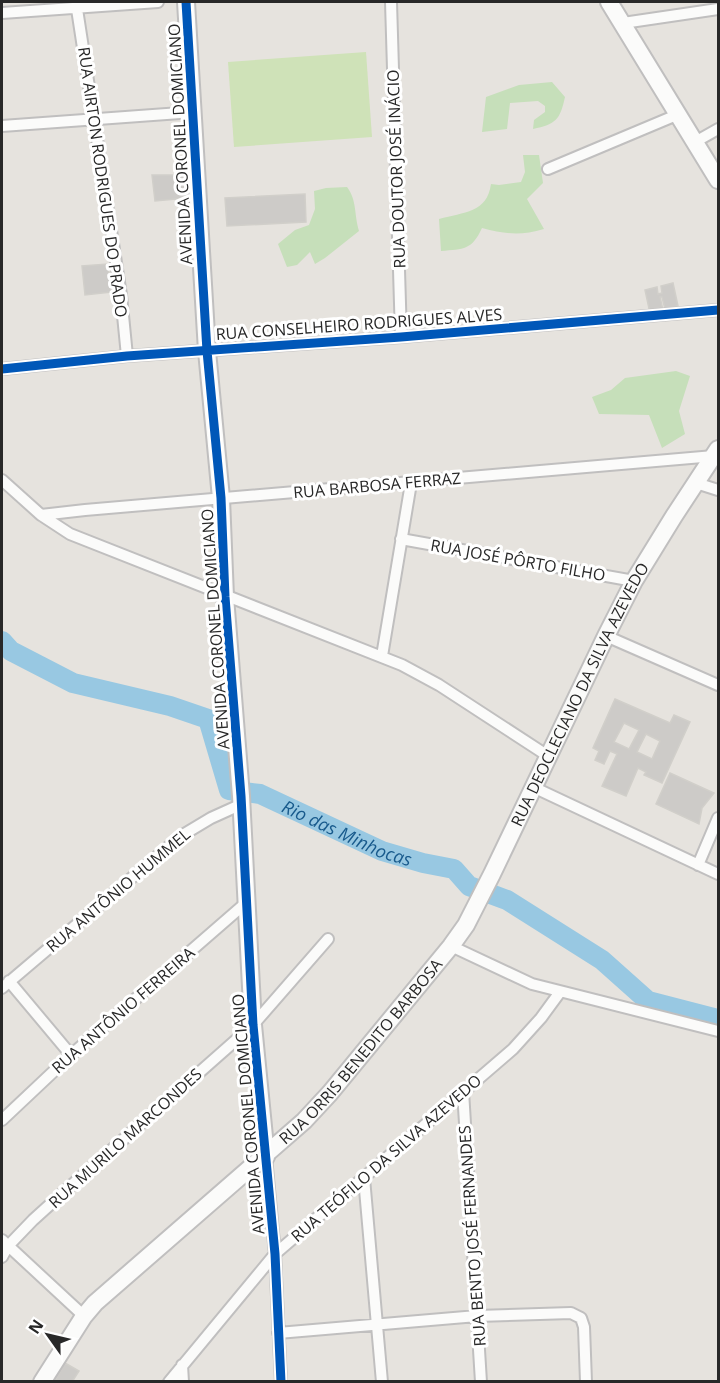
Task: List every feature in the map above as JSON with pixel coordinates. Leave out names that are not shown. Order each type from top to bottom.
[{"type":"main road","name":"AVENIDA CORONEL DOMICIANO","points":[[186,2],[207,351],[221,498],[225,597],[242,800],[254,1025],[266,1156]]},
{"type":"main road","points":[[609,2],[718,180]]},
{"type":"main road","name":"RUA DEOCLECIANO DA SILVA AZEVEDO","points":[[451,946],[466,925],[492,874],[634,581],[716,453]]},
{"type":"main road","name":"RUA ORRIS BENEDITO BARBOSA","points":[[42,1382],[84,1316],[110,1289],[304,1121],[330,1093],[451,946]]},
{"type":"street","points":[[2,12],[77,9],[158,2]]},
{"type":"street","name":"RUA DOUTOR JOSÉ INÁCIO","points":[[391,2],[401,337]]},
{"type":"street","name":"RUA AIRTON RODRIGUES DO PRADO","points":[[77,9],[121,295],[127,356]]},
{"type":"street","points":[[623,22],[718,9]]},
{"type":"street","points":[[2,126],[194,112]]},
{"type":"street","points":[[548,169],[678,114]]},
{"type":"street","points":[[695,142],[718,129]]},
{"type":"street","name":"RUA CONSELHEIRO RODRIGUES ALVES","points":[[2,369],[127,356],[401,337],[718,310]]},
{"type":"street","name":"RUA BARBOSA FERRAZ","points":[[41,515],[411,483],[716,453]]},
{"type":"street","points":[[2,480],[41,515],[70,534],[225,597],[382,656],[422,674],[548,756]]},
{"type":"street","points":[[382,656],[411,483]]},
{"type":"street","points":[[696,483],[718,490]]},
{"type":"street","name":"RUA JOSÉ PÔRTO FILHO","points":[[401,539],[634,581]]},
{"type":"street","points":[[606,636],[718,685]]},
{"type":"street","points":[[533,787],[718,874]]},
{"type":"street","name":"RUA ANTÔNIO HUMMEL","points":[[5,985],[181,836],[242,800]]},
{"type":"street","points":[[698,865],[718,818]]},
{"type":"street","name":"RUA ANTÔNIO FERREIRA","points":[[2,1120],[71,1055],[247,902]]},
{"type":"street","name":"RUA MURILO MARCONDES","points":[[2,1257],[5,1243],[254,1025],[328,939]]},
{"type":"street","points":[[451,946],[508,974],[560,992],[718,1031]]},
{"type":"street","points":[[5,985],[71,1055]]},
{"type":"street","name":"RUA TEÓFILO DA SILVA AZEVEDO","points":[[169,1382],[275,1254],[527,1035],[560,992]]},
{"type":"street","name":"RUA BENTO JOSÉ FERNANDES","points":[[463,1091],[481,1382]]},
{"type":"street","name":"AVENIDA CORONEL DOMICIANO","points":[[266,1156],[275,1254],[281,1382]]},
{"type":"street","points":[[364,1178],[382,1382]]},
{"type":"street","points":[[5,1243],[84,1316]]},
{"type":"street","points":[[278,1333],[477,1316],[571,1313],[581,1318],[584,1327],[586,1382]]},
{"type":"street","points":[[182,1365],[183,1382]]},
{"type":"green space","points":[[366,52],[372,137],[234,147],[228,62]]},
{"type":"green space","points":[[552,82],[565,97],[559,116],[552,123],[533,129],[534,120],[545,112],[545,106],[538,101],[510,103],[507,129],[482,132],[486,97],[519,85]]},
{"type":"green space","points":[[523,155],[539,155],[543,183],[527,199],[544,229],[513,233],[482,228],[475,241],[466,247],[441,251],[439,219],[473,210],[479,206],[489,194],[491,184],[521,182],[525,172]]},
{"type":"green space","points":[[347,187],[354,202],[359,231],[315,264],[310,252],[297,265],[287,267],[278,244],[295,230],[309,225],[315,209],[314,191]]},
{"type":"green space","points":[[676,371],[690,376],[679,411],[685,434],[662,448],[649,415],[599,414],[592,397],[611,390],[625,378]]},
{"type":"building","points":[[152,175],[187,175],[187,198],[155,201]]},
{"type":"building","points":[[305,194],[306,222],[227,226],[225,198]]},
{"type":"building","points":[[108,264],[111,292],[85,295],[82,266]]},
{"type":"building","points":[[673,283],[678,306],[665,309],[662,297],[660,297],[663,310],[650,313],[645,290],[657,287],[658,294],[662,293],[661,286]]},
{"type":"building","points":[[615,699],[670,723],[674,715],[690,722],[662,783],[644,775],[646,772],[638,768],[626,796],[602,786],[617,754],[610,751],[604,764],[595,760],[599,751],[593,748]],"holes":[[[624,723],[639,730],[629,749],[614,742]],[[646,734],[660,741],[652,759],[637,752]]]},
{"type":"building","points":[[670,773],[714,793],[702,808],[699,824],[656,804]]},
{"type":"building","points":[[65,1363],[79,1371],[72,1382],[54,1382]]},
{"type":"waterway","name":"Rio das Minhocas","points":[[2,641],[11,651],[73,683],[170,706],[208,719],[229,790],[260,794],[382,851],[454,869],[469,886],[507,900],[602,960],[648,1001],[718,1019]]},
{"type":"cycle path","points":[[186,2],[207,351],[221,498],[225,597],[241,796],[253,1025],[275,1254],[281,1382]]},
{"type":"cycle path","points":[[2,369],[127,356],[401,337],[718,310]]}]
